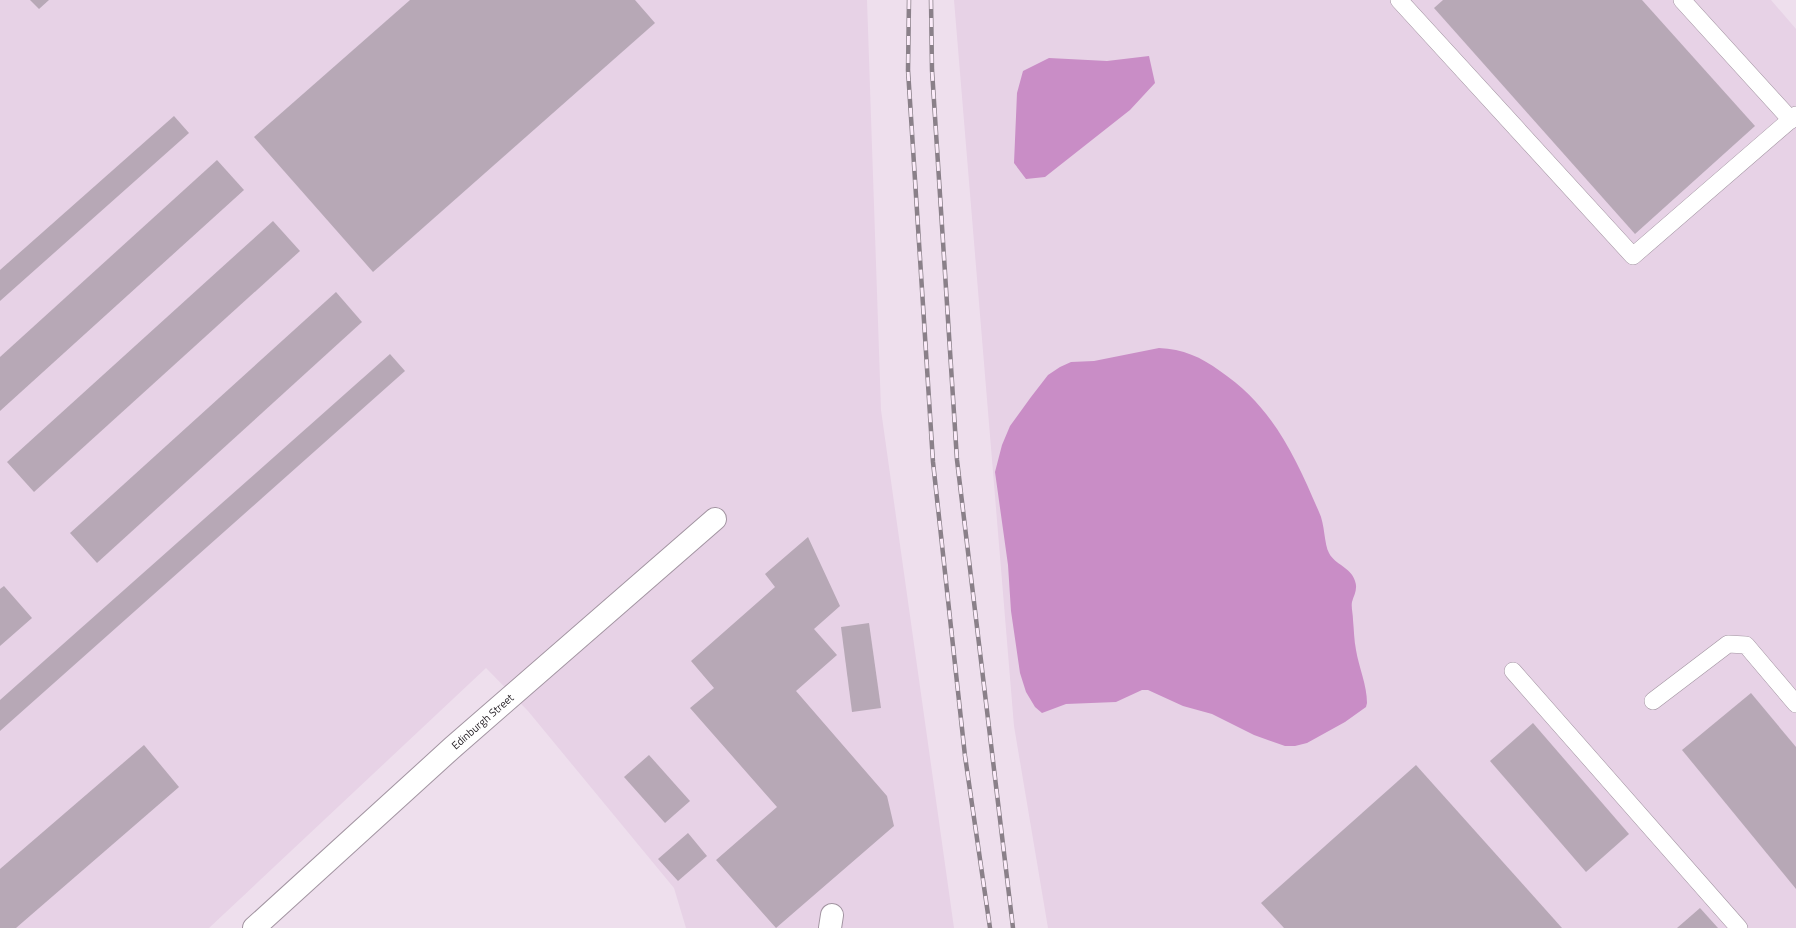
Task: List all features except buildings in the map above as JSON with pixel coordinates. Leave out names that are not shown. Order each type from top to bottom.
[{"type":"street","name":"Edinburgh Street","points":[[254,928],[453,747],[715,519]]},
{"type":"lane","points":[[1400,0],[1633,256],[1794,117],[1682,0]]},
{"type":"lane","points":[[1653,701],[1728,644],[1746,645],[1796,704]]},
{"type":"lane","points":[[1513,672],[1739,928]]},
{"type":"shaded area","points":[[0,0],[867,0],[881,410],[954,928],[686,928],[674,888],[528,711],[486,668],[209,928],[0,928]]},
{"type":"shaded area","points":[[954,0],[1771,0],[1796,29],[1796,928],[1048,928],[1014,726]]},
{"type":"shaded area","points":[[1149,56],[1155,83],[1130,110],[1045,177],[1026,179],[1014,163],[1017,93],[1023,71],[1049,58],[1107,61]]},
{"type":"shaded area","points":[[1159,348],[1184,352],[1199,358],[1213,366],[1238,385],[1254,400],[1280,434],[1301,471],[1321,517],[1329,553],[1350,572],[1355,581],[1356,589],[1352,602],[1354,639],[1357,657],[1366,690],[1366,707],[1345,722],[1307,743],[1295,746],[1285,746],[1254,735],[1212,714],[1183,706],[1148,690],[1142,690],[1116,702],[1066,704],[1042,713],[1035,707],[1026,692],[1020,673],[1011,611],[1008,565],[995,472],[1002,445],[1010,426],[1031,397],[1048,375],[1060,367],[1071,362],[1094,361]]},
{"type":"railway","points":[[909,0],[908,70],[933,462],[965,756],[990,928]]},
{"type":"railway","points":[[931,0],[932,70],[957,460],[1013,928]]}]
